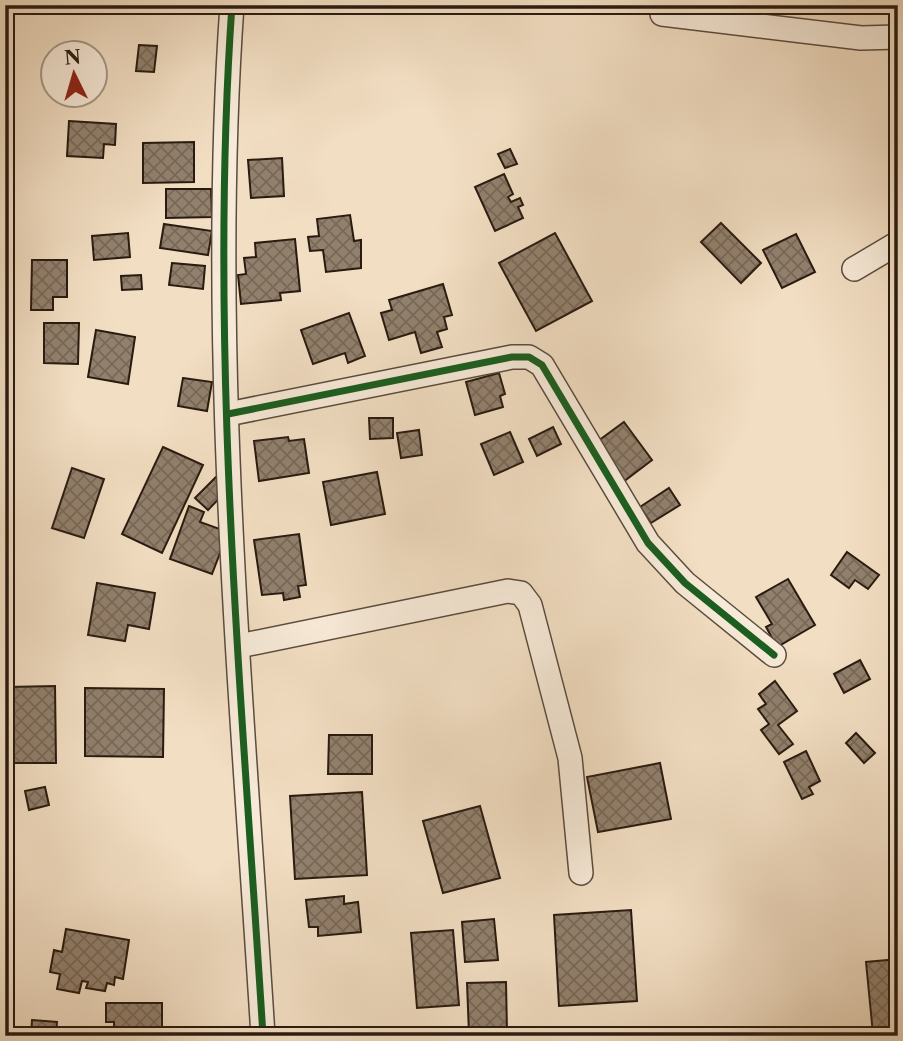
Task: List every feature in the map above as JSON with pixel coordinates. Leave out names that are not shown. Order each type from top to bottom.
[{"type":"street","points":[[232,5],[226,91],[228,414],[263,1036]]},
{"type":"street","points":[[662,14],[861,38],[898,37]]},
{"type":"street","points":[[853,269],[898,243]]},
{"type":"street","points":[[228,414],[512,356],[529,357],[542,365],[648,542],[685,583],[774,655]]},
{"type":"street","points":[[239,646],[508,591],[521,593],[530,605],[570,758],[581,873]]},
{"type":"building","points":[[139,45],[157,46],[154,72],[136,71]]},
{"type":"building","points":[[69,121],[116,124],[115,145],[104,144],[103,158],[67,156]]},
{"type":"building","points":[[194,142],[194,182],[143,183],[143,143]]},
{"type":"building","points":[[510,149],[517,164],[505,168],[498,154]]},
{"type":"building","points":[[282,158],[284,196],[251,198],[248,160]]},
{"type":"building","points":[[504,174],[513,194],[508,197],[511,202],[520,198],[523,205],[518,207],[523,218],[495,231],[475,187]]},
{"type":"building","points":[[166,189],[211,189],[212,217],[166,218]]},
{"type":"building","points":[[350,215],[354,241],[361,240],[361,268],[326,272],[323,250],[310,251],[308,237],[319,236],[317,219]]},
{"type":"building","points":[[721,223],[761,263],[741,283],[701,242]]},
{"type":"building","points":[[164,224],[212,231],[208,255],[160,248]]},
{"type":"building","points":[[128,233],[130,257],[94,260],[92,236]]},
{"type":"building","points":[[555,233],[592,301],[536,331],[499,263]]},
{"type":"building","points":[[796,234],[815,272],[782,288],[763,250]]},
{"type":"building","points":[[295,239],[300,291],[280,293],[281,300],[241,304],[238,275],[246,274],[244,258],[256,257],[255,243]]},
{"type":"building","points":[[32,260],[67,260],[67,297],[53,297],[53,310],[31,310]]},
{"type":"building","points":[[172,263],[205,266],[203,289],[169,285]]},
{"type":"building","points":[[141,275],[142,289],[122,290],[121,276]]},
{"type":"building","points":[[443,284],[452,315],[444,317],[447,329],[437,332],[442,347],[421,353],[415,332],[389,340],[381,313],[392,310],[389,300]]},
{"type":"building","points":[[349,313],[365,356],[348,363],[345,353],[313,364],[301,330]]},
{"type":"building","points":[[44,323],[79,323],[78,364],[44,363]]},
{"type":"building","points":[[96,330],[135,337],[128,384],[88,377]]},
{"type":"building","points":[[499,373],[505,394],[500,396],[503,407],[475,415],[466,382]]},
{"type":"building","points":[[183,378],[212,382],[207,411],[178,406]]},
{"type":"building","points":[[369,418],[393,418],[393,438],[370,439]]},
{"type":"building","points":[[624,422],[652,460],[623,482],[594,444]]},
{"type":"building","points":[[553,427],[561,444],[537,456],[529,439]]},
{"type":"building","points":[[419,430],[422,455],[401,458],[397,433]]},
{"type":"building","points":[[510,432],[523,462],[494,475],[481,444]]},
{"type":"building","points":[[288,437],[289,441],[304,439],[309,473],[259,481],[254,441]]},
{"type":"building","points":[[163,447],[203,465],[162,553],[122,534]]},
{"type":"building","points":[[72,468],[104,479],[84,538],[52,528]]},
{"type":"building","points":[[377,472],[385,514],[331,525],[323,482]]},
{"type":"building","points":[[218,475],[230,487],[208,510],[195,498]]},
{"type":"building","points":[[669,488],[680,505],[651,523],[640,507]]},
{"type":"building","points":[[189,506],[204,512],[200,522],[228,532],[212,574],[170,559]]},
{"type":"building","points":[[299,534],[306,585],[298,586],[300,597],[284,600],[283,593],[262,595],[254,540]]},
{"type":"building","points":[[847,552],[879,575],[868,589],[855,580],[849,588],[831,575]]},
{"type":"building","points":[[788,579],[815,625],[777,647],[766,627],[772,624],[756,597]]},
{"type":"building","points":[[97,583],[155,593],[149,629],[128,625],[125,641],[88,635]]},
{"type":"building","points":[[860,660],[870,679],[844,693],[834,674]]},
{"type":"building","points":[[775,681],[797,711],[778,725],[793,744],[779,754],[761,730],[769,724],[758,709],[766,704],[759,694]]},
{"type":"building","points":[[55,686],[56,763],[8,763],[7,687]]},
{"type":"building","points":[[85,688],[164,689],[163,757],[85,756]]},
{"type":"building","points":[[856,733],[875,753],[864,763],[846,743]]},
{"type":"building","points":[[329,735],[372,735],[372,774],[328,774]]},
{"type":"building","points":[[806,751],[820,781],[809,787],[813,794],[802,799],[784,762]]},
{"type":"building","points":[[660,763],[671,819],[598,832],[587,777]]},
{"type":"building","points":[[45,787],[49,805],[29,810],[25,791]]},
{"type":"building","points":[[362,792],[367,875],[295,879],[290,796]]},
{"type":"building","points":[[480,806],[500,878],[443,893],[423,821]]},
{"type":"building","points":[[344,896],[344,904],[358,902],[361,932],[318,936],[318,927],[309,927],[306,900]]},
{"type":"building","points":[[631,910],[637,1001],[559,1006],[554,915]]},
{"type":"building","points":[[494,919],[498,960],[465,962],[462,922]]},
{"type":"building","points":[[66,929],[129,940],[123,979],[115,977],[114,985],[107,983],[105,991],[86,988],[88,982],[82,981],[79,993],[57,989],[60,974],[50,972],[54,950],[62,952]]},
{"type":"building","points":[[453,930],[459,1005],[417,1008],[411,933]]},
{"type":"building","points":[[898,959],[898,1032],[873,1034],[866,962]]},
{"type":"building","points":[[506,982],[507,1032],[469,1034],[467,983]]},
{"type":"building","points":[[106,1003],[162,1003],[162,1036],[106,1036],[106,1031],[114,1031],[114,1022],[106,1022]]},
{"type":"building","points":[[32,1020],[57,1022],[56,1034],[77,1036],[31,1036]]},
{"type":"building","points":[[591,1030],[592,1036],[548,1036],[548,1035]]},
{"type":"cycle path","points":[[232,5],[224,261],[226,391],[238,650],[263,1036]]},
{"type":"cycle path","points":[[228,414],[512,357],[529,357],[542,365],[648,543],[685,583],[774,655]]}]
